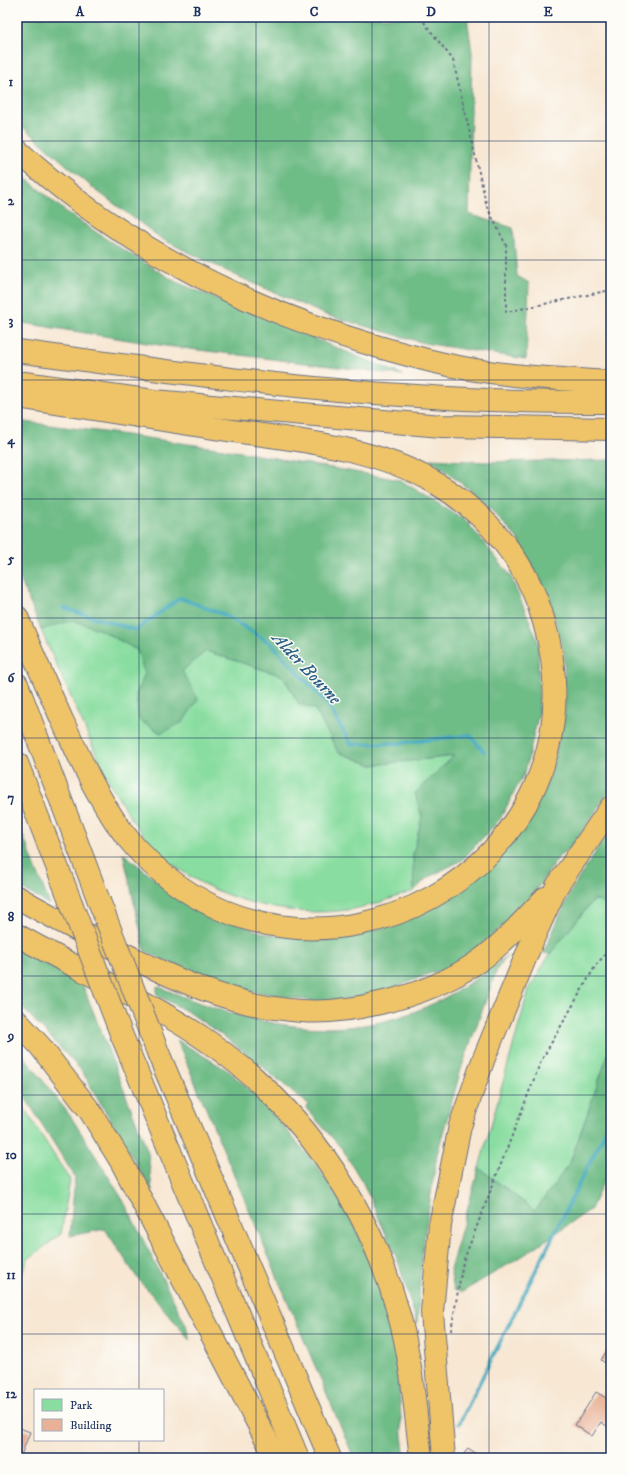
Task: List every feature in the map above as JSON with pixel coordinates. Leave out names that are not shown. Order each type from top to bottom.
[{"type":"highway","points":[[17,150],[66,192],[103,220],[143,246],[203,280],[239,297],[302,322],[429,361],[466,369],[545,378],[611,382]]},
{"type":"highway","points":[[17,351],[221,378],[352,391],[482,400],[611,402]]},
{"type":"highway","points":[[17,382],[154,401],[364,420],[442,426],[611,429]]},
{"type":"highway","points":[[17,397],[313,443],[363,454],[417,473],[448,491],[466,504],[495,531],[515,558],[537,600],[547,632],[554,680],[554,703],[547,751],[533,790],[520,815],[505,836],[470,873],[431,899],[395,915],[350,926],[294,927],[261,922],[218,908],[188,893],[161,872],[124,833],[108,810],[85,769],[17,617]]},
{"type":"highway","points":[[17,684],[159,1055],[330,1458]]},
{"type":"highway","points":[[17,763],[122,1036],[298,1458]]},
{"type":"highway","points":[[444,1458],[432,1312],[440,1225],[460,1126],[484,1058],[536,932],[557,886],[611,807]]},
{"type":"highway","points":[[17,897],[148,966],[205,990],[263,1006],[318,1011],[356,1008],[400,998],[434,987],[455,976],[490,952],[557,886]]},
{"type":"highway","points":[[17,935],[171,1018],[228,1056],[269,1091],[306,1132],[340,1179],[353,1200],[362,1217],[386,1274],[402,1328],[421,1458]]},
{"type":"highway","points":[[17,1021],[40,1046],[90,1111],[122,1163],[276,1458]]},
{"type":"path","points":[[420,17],[453,60],[487,207],[506,245],[506,312],[611,290]]},
{"type":"path","points":[[450,1338],[462,1262],[541,1061],[596,966],[611,948]]},
{"type":"green space","points":[[17,17],[467,17],[472,53],[469,214],[513,228],[517,276],[529,283],[526,359],[424,343],[326,315],[237,276],[162,239],[93,188],[17,122]]},
{"type":"green space","points":[[17,171],[65,211],[106,239],[176,282],[403,375],[166,346],[17,322]]},
{"type":"green space","points":[[17,421],[223,449],[400,480],[465,520],[510,575],[538,641],[539,712],[525,772],[500,819],[462,860],[427,878],[414,891],[413,854],[422,817],[415,793],[454,756],[372,765],[338,752],[315,709],[299,704],[283,676],[206,651],[182,671],[198,699],[183,722],[161,733],[139,720],[136,695],[145,674],[137,650],[101,630],[72,620],[41,630],[17,571]]},
{"type":"green space","points":[[430,459],[483,462],[611,460],[611,788],[573,845],[560,855],[539,886],[514,916],[466,958],[446,971],[433,972],[385,992],[324,1003],[220,986],[145,951],[123,853],[174,895],[214,915],[260,932],[273,935],[312,938],[353,935],[398,924],[442,903],[488,868],[526,822],[551,773],[565,710],[564,652],[548,595],[517,538],[480,498]]},
{"type":"green space","points":[[72,619],[101,630],[137,650],[145,674],[136,695],[182,671],[206,651],[283,676],[299,704],[315,709],[338,752],[372,765],[455,756],[415,793],[422,817],[413,854],[414,891],[348,910],[313,912],[288,910],[237,898],[212,888],[189,876],[169,861],[140,831],[112,787],[41,630]]},
{"type":"green space","points":[[17,820],[50,905],[17,886]]},
{"type":"green space","points":[[611,828],[611,907],[594,899],[550,954],[543,953],[572,889]]},
{"type":"green space","points":[[594,899],[611,907],[611,1046],[570,1163],[535,1211],[479,1168],[529,989],[550,954]]},
{"type":"green space","points":[[17,948],[82,983],[148,1152],[152,1191],[82,1071],[17,1002]]},
{"type":"green space","points":[[509,954],[497,969],[461,1069],[437,1154],[422,1253],[417,1324],[398,1261],[363,1183],[343,1150],[306,1108],[308,1104],[233,1043],[190,1013],[157,995],[157,986],[224,1011],[258,1020],[292,1026],[327,1028],[361,1026],[396,1018],[441,1000],[471,982]]},
{"type":"green space","points":[[177,1040],[230,1072],[259,1098],[317,1166],[352,1219],[387,1303],[397,1351],[402,1436],[405,1458],[354,1458]]},
{"type":"green space","points":[[611,1046],[611,1165],[591,1209],[524,1255],[462,1292],[454,1290],[450,1270],[479,1168],[535,1211],[570,1163]]},
{"type":"green space","points":[[17,1047],[71,1117],[123,1200],[186,1325],[190,1340],[136,1276],[105,1229],[70,1236],[75,1177],[23,1094],[17,1093]]},
{"type":"green space","points":[[17,1097],[70,1180],[61,1234],[28,1259],[17,1285]]},
{"type":"building","points":[[611,1344],[611,1367],[601,1360]]},
{"type":"building","points":[[596,1392],[611,1401],[611,1429],[601,1422],[592,1436],[575,1425]]},
{"type":"building","points":[[17,1427],[30,1432],[20,1458],[17,1458]]},
{"type":"building","points":[[468,1448],[483,1458],[462,1457]]},
{"type":"waterway","name":"Alder Bourne","points":[[63,608],[136,630],[180,598],[225,615],[272,644],[328,705],[351,744],[401,743],[470,735],[484,752]]},
{"type":"waterway","name":"Alder Bourne","points":[[605,891],[611,893]]},
{"type":"waterway","points":[[459,1424],[611,1120]]}]
